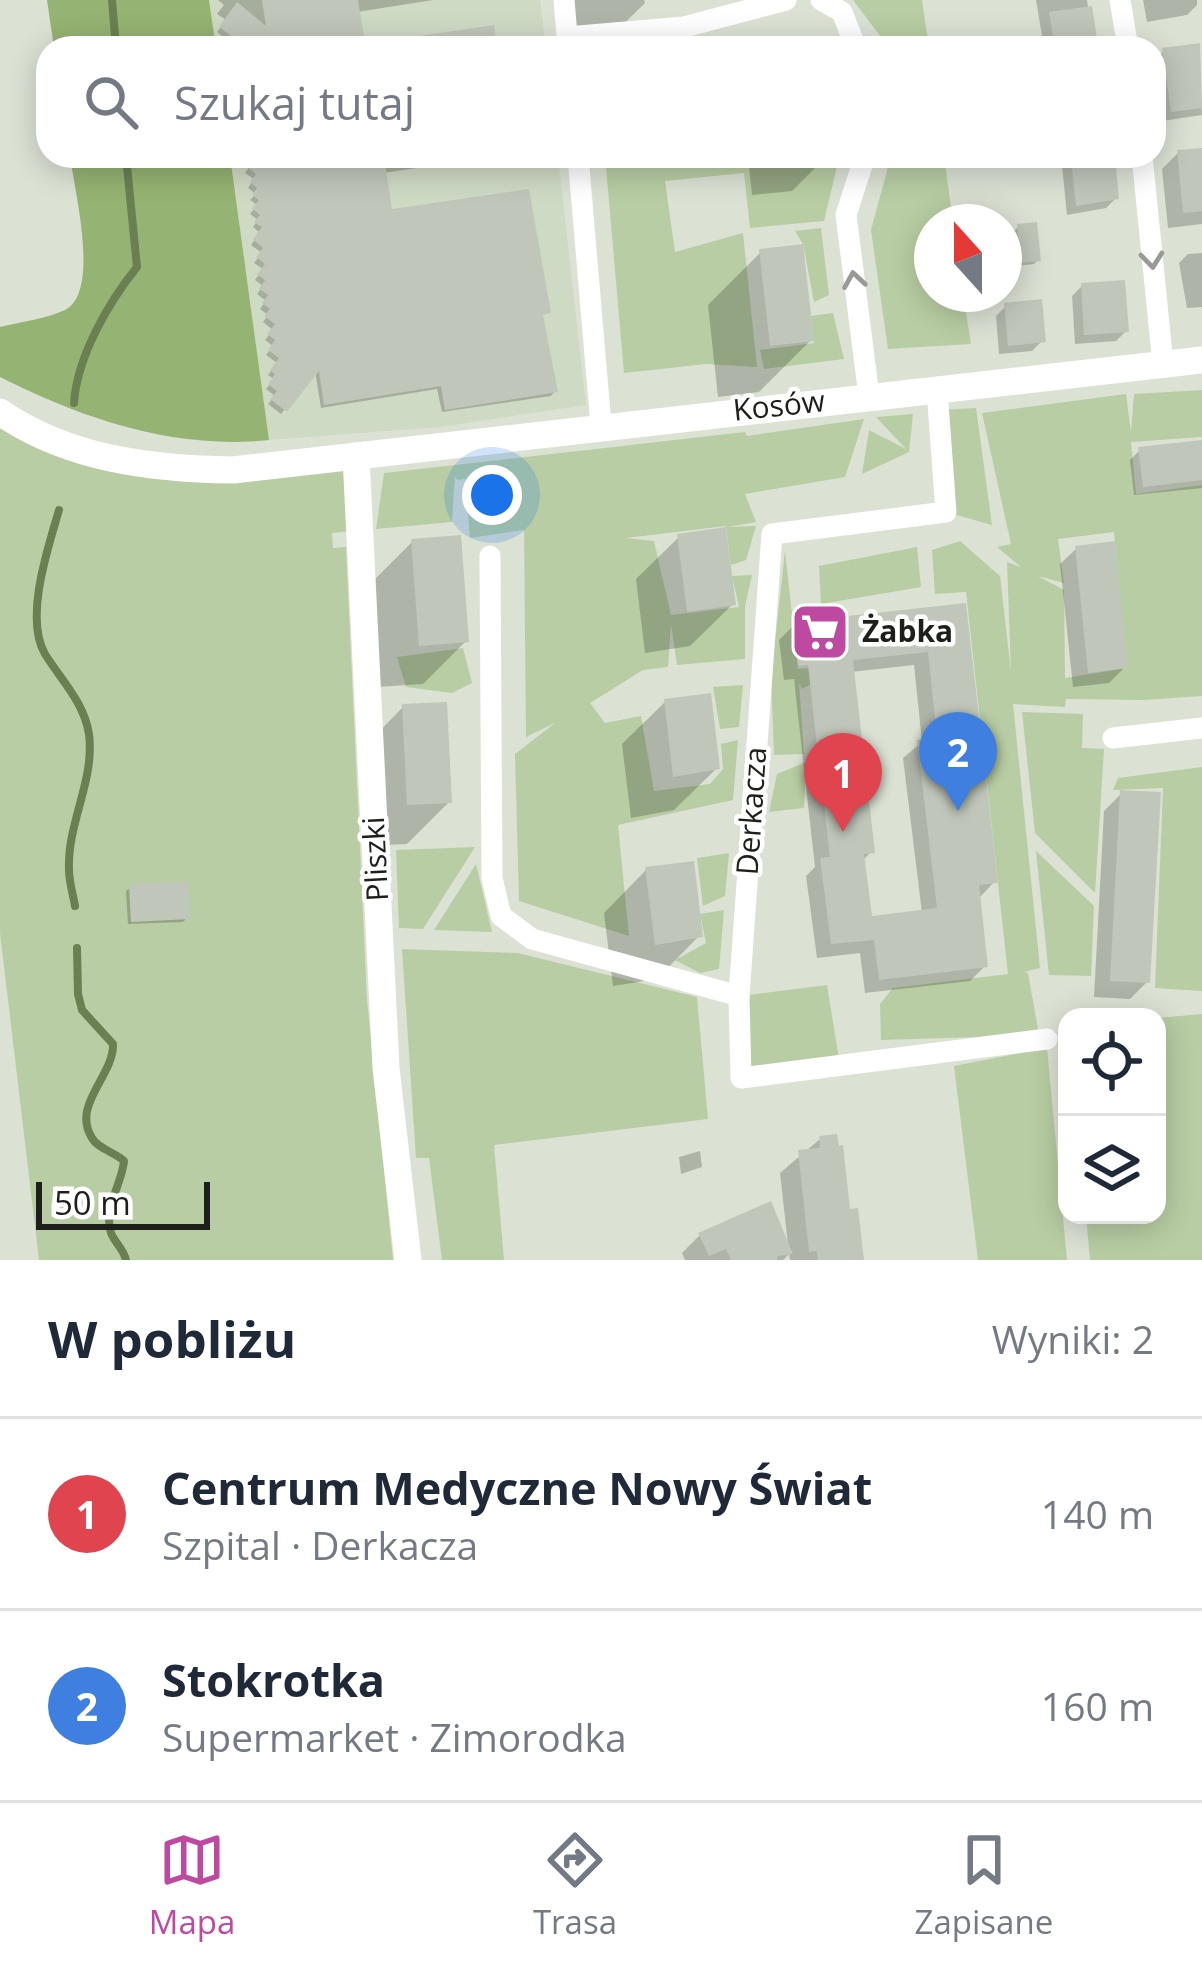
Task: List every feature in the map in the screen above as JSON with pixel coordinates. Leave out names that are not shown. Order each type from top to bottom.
[{"type":"street","points":[[564,0],[567,36]]},
{"type":"street","points":[[614,36],[684,27],[786,0]]},
{"type":"street","points":[[821,0],[842,13],[851,36]]},
{"type":"street","points":[[1120,0],[1126,36]]},
{"type":"street","points":[[579,168],[602,425]]},
{"type":"street","points":[[862,168],[846,215],[868,396]]},
{"type":"street","points":[[1143,168],[1163,364]]},
{"type":"street","name":"Kosów","points":[[0,412],[53,439],[137,465],[233,470],[1202,360]]},
{"type":"street","name":"Derkacza","points":[[937,390],[946,512],[772,534],[739,996],[741,1078],[1047,1039]]},
{"type":"street","name":"Pliszki","points":[[356,457],[386,1068],[408,1260]]},
{"type":"street","points":[[490,556],[492,878],[501,916],[532,940],[739,996]]},
{"type":"street","points":[[1113,738],[1202,728]]},
{"type":"shaded area","points":[[209,0],[540,0],[544,36],[214,36]]},
{"type":"shaded area","points":[[232,168],[559,168],[586,405],[440,427],[269,440]]},
{"type":"green space","points":[[47,0],[209,0],[214,36],[52,36]]},
{"type":"green space","points":[[853,0],[922,0],[927,36],[880,36]]},
{"type":"green space","points":[[72,168],[232,168],[269,440],[164,436],[97,418],[0,377],[0,327],[65,310],[76,300],[82,283],[83,239]]},
{"type":"green space","points":[[606,168],[837,168],[824,221],[750,228],[744,173],[665,181],[675,252],[743,233],[757,367],[706,364],[624,373]]},
{"type":"green space","points":[[888,168],[946,168],[951,204],[914,204],[914,312],[966,312],[971,344],[888,349],[871,230]]},
{"type":"green space","points":[[821,228],[829,295],[814,302],[803,244],[795,231]]},
{"type":"green space","points":[[833,313],[844,359],[764,369],[760,350],[814,343],[811,316]]},
{"type":"green space","points":[[1202,390],[1202,437],[1131,442],[1136,494],[1202,485],[1202,696],[1066,699],[1065,707],[1013,704],[1040,968],[1024,972],[1028,973],[1039,1035],[881,1040],[880,1004],[893,988],[1008,974],[966,592],[935,594],[932,550],[960,541],[1000,576],[1011,671],[1007,562],[1021,567],[997,547],[1011,544],[982,413],[1126,394],[1131,432],[1134,394]],"holes":[[[1114,532],[1127,668],[1065,678],[1064,590],[1038,576],[1064,583],[1058,539]]]},
{"type":"green space","points":[[976,408],[992,525],[946,512],[940,410]]},
{"type":"green space","points":[[0,412],[137,465],[356,456],[360,530],[332,533],[333,548],[346,547],[367,1000],[393,1260],[39,1260],[0,933]]},
{"type":"green space","points":[[913,414],[909,452],[862,474],[869,430],[906,449],[876,417]]},
{"type":"green space","points":[[864,419],[845,477],[745,494],[756,522],[728,527],[756,526],[746,560],[731,565],[726,526],[626,538],[654,541],[671,615],[739,607],[732,576],[752,575],[745,606],[745,659],[677,665],[671,624],[668,667],[643,670],[590,703],[605,723],[641,716],[654,791],[710,784],[723,769],[721,744],[738,740],[733,800],[618,825],[629,936],[519,901],[515,754],[555,723],[526,737],[524,530],[470,538],[465,479],[455,476],[452,522],[376,529],[384,473],[745,432],[747,436]]},
{"type":"green space","points":[[917,547],[921,587],[821,604],[819,566]]},
{"type":"green space","points":[[785,551],[798,669],[843,666],[802,689],[799,683],[804,754],[774,755],[771,678]]},
{"type":"green space","points":[[463,648],[472,683],[452,693],[406,687],[397,657]]},
{"type":"green space","points":[[743,685],[739,727],[720,729],[713,687]]},
{"type":"green space","points":[[1022,712],[1083,714],[1082,748],[1104,749],[1095,893],[1035,833]]},
{"type":"green space","points":[[806,762],[804,808],[769,812],[777,774]]},
{"type":"green space","points":[[1202,767],[1202,991],[1155,988],[1163,788],[1113,790],[1118,778]]},
{"type":"green space","points":[[475,847],[423,929],[399,928],[396,850]]},
{"type":"green space","points":[[1036,851],[1094,906],[1091,976],[1049,975]]},
{"type":"green space","points":[[729,853],[725,896],[703,906],[697,858]]},
{"type":"green space","points":[[476,864],[492,932],[434,930]]},
{"type":"green space","points":[[724,910],[719,969],[700,973],[675,960],[706,943],[700,914]]},
{"type":"green space","points":[[402,949],[518,953],[697,997],[708,1119],[494,1145],[504,1260],[442,1260],[429,1158],[416,1158]]},
{"type":"green space","points":[[827,985],[840,1065],[741,1068],[749,995]]},
{"type":"green space","points":[[1202,1014],[1202,1260],[1090,1260],[1087,1224],[1166,1224],[1166,1017]]},
{"type":"green space","points":[[1047,1048],[1058,1165],[1058,1224],[1064,1224],[1067,1260],[978,1260],[954,1066]]},
{"type":"building","points":[[262,0],[358,0],[364,36],[229,36],[219,27],[237,2],[266,26]]},
{"type":"building","points":[[1092,6],[1097,36],[1053,36],[1049,12]]},
{"type":"building","points":[[494,25],[495,36],[420,36]]},
{"type":"building","points":[[1200,43],[1202,108],[1171,112],[1166,47]]},
{"type":"building","points":[[1202,148],[1202,211],[1183,213],[1177,150]]},
{"type":"building","points":[[248,168],[386,168],[392,209],[529,189],[551,313],[543,315],[558,392],[445,410],[441,386],[324,405],[319,371],[287,412],[270,399],[277,391],[268,384],[275,374],[270,370],[279,358],[268,350],[275,340],[267,334],[275,324],[264,316],[270,309],[262,303],[268,295],[259,289],[265,280],[257,274],[265,264],[256,257],[263,248],[253,239],[262,227],[254,222],[260,215],[252,208],[259,200],[252,195],[257,188],[250,182],[256,174]]},
{"type":"building","points":[[1072,168],[1116,168],[1119,199],[1076,206]]},
{"type":"building","points":[[1037,222],[1041,261],[1022,263],[1022,224]]},
{"type":"building","points":[[803,244],[814,341],[770,346],[759,249]]},
{"type":"building","points":[[1125,280],[1129,332],[1084,335],[1081,283]]},
{"type":"building","points":[[1042,299],[1046,342],[1008,346],[1005,312],[1022,312],[1022,301]]},
{"type":"building","points":[[1202,440],[1202,480],[1143,487],[1138,447]]},
{"type":"building","points":[[726,527],[736,605],[687,612],[677,534]]},
{"type":"building","points":[[461,535],[469,642],[419,646],[411,539]]},
{"type":"building","points":[[1115,541],[1128,668],[1088,673],[1075,546]]},
{"type":"building","points":[[966,603],[998,883],[979,885],[988,967],[879,980],[874,940],[831,944],[820,858],[830,857],[808,665],[798,666],[793,622]],"holes":[[[928,652],[937,737],[917,740],[937,908],[872,916],[864,854],[875,853],[853,660]]]},
{"type":"building","points":[[711,693],[720,769],[673,777],[664,699]]},
{"type":"building","points":[[447,702],[452,803],[407,805],[402,704]]},
{"type":"building","points":[[1120,790],[1161,792],[1150,983],[1110,981]]},
{"type":"building","points":[[694,861],[703,937],[655,945],[645,867]]},
{"type":"building","points":[[188,881],[190,919],[131,922],[129,884]]},
{"type":"building","points":[[837,1134],[839,1146],[843,1145],[850,1209],[858,1208],[864,1260],[818,1260],[817,1251],[809,1252],[798,1150],[820,1148],[819,1136]]},
{"type":"building","points":[[771,1201],[793,1254],[777,1256],[777,1260],[731,1260],[726,1249],[709,1256],[698,1233]]},
{"type":"waterway","points":[[112,0],[115,36]]},
{"type":"waterway","points":[[74,403],[81,367],[96,331],[137,267],[127,168]]},
{"type":"waterway","points":[[59,510],[40,583],[37,622],[45,654],[77,701],[89,734],[88,768],[70,853],[75,906]]},
{"type":"waterway","points":[[77,948],[82,1010],[113,1044],[90,1102],[87,1126],[95,1142],[124,1161],[109,1224],[126,1260]]},
{"type":"place","name":"Żabka","points":[[820,632]]},
{"type":"place","name":"Stokrotka","points":[[958,811]]},
{"type":"place","name":"Centrum Medyczne Nowy Świat","points":[[843,832]]}]
